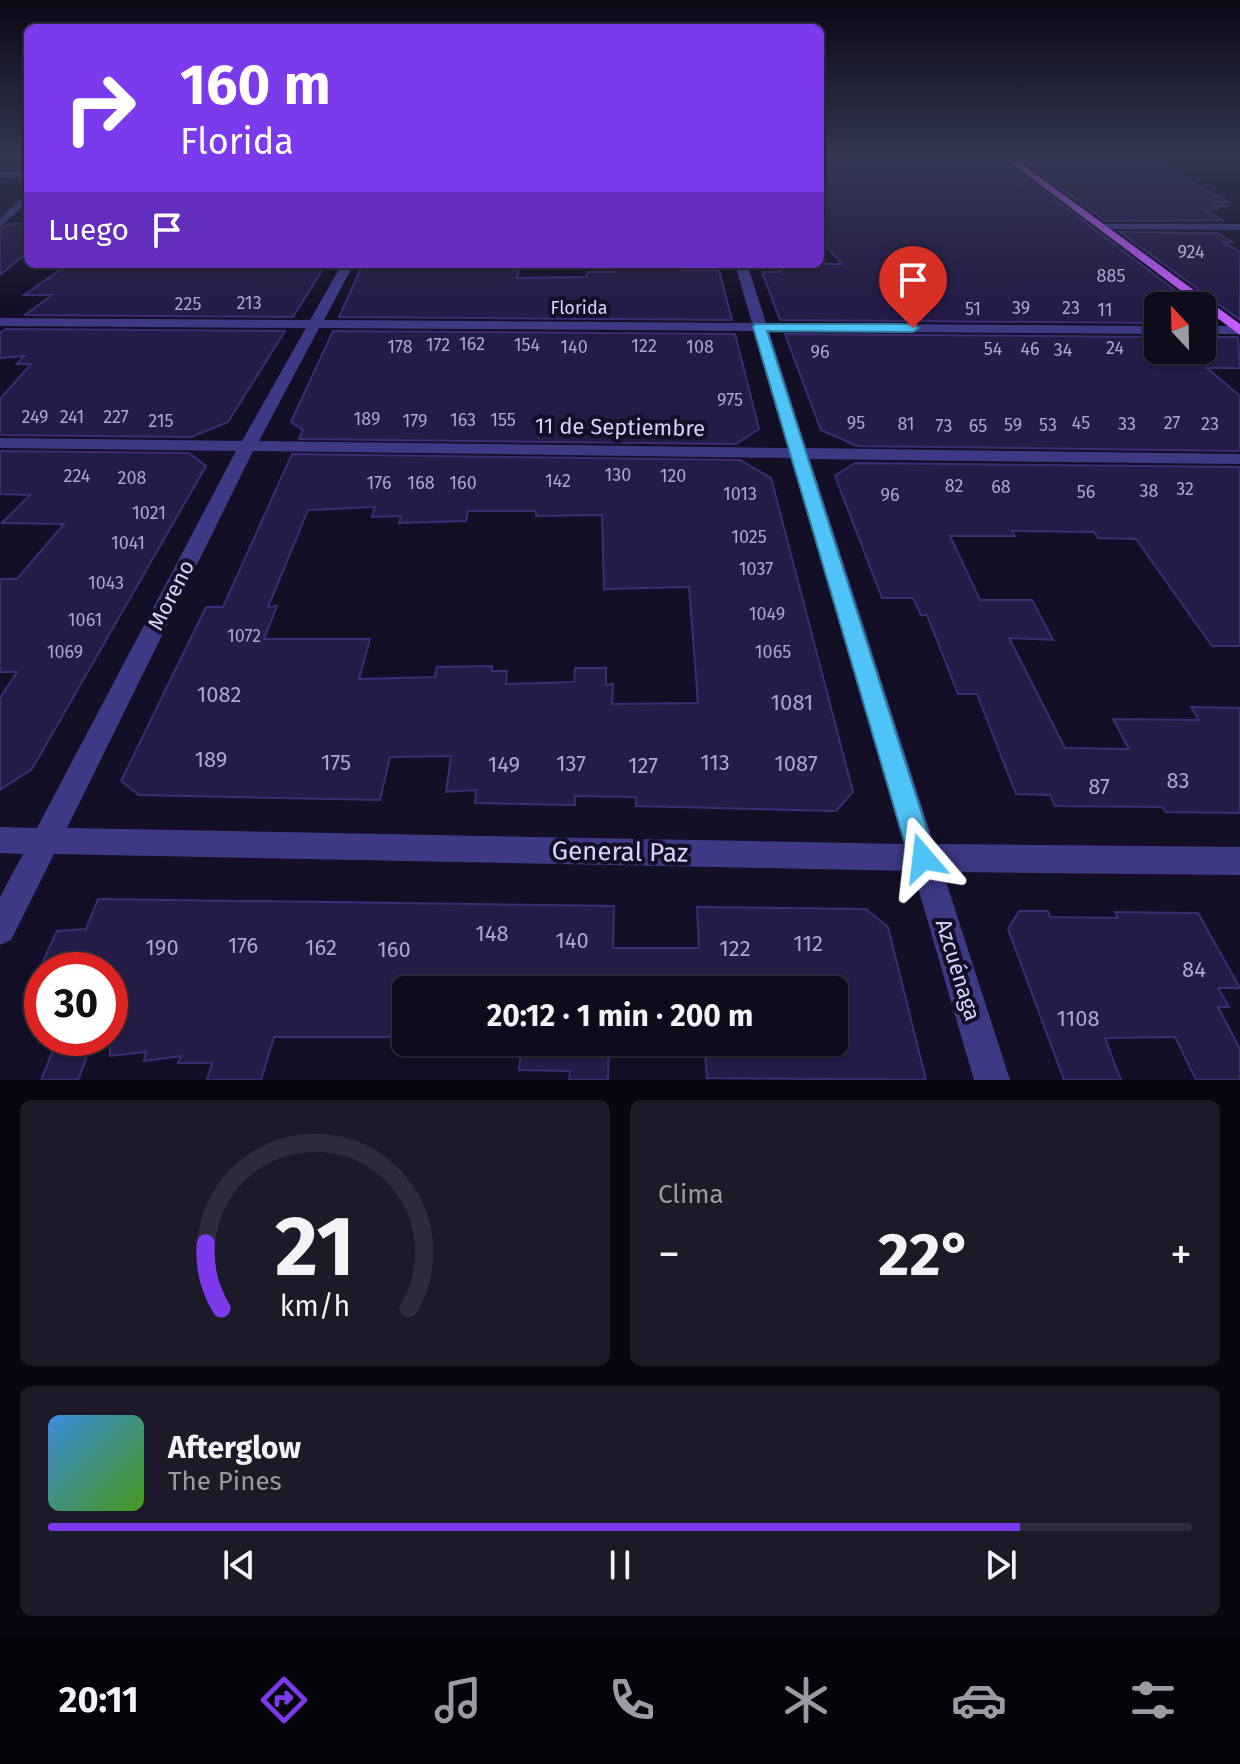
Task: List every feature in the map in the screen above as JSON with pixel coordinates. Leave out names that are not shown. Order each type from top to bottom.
[{"type":"main road","points":[[1074,206],[1240,331]]},
{"type":"street","points":[[0,224],[18,206]]},
{"type":"street","points":[[1102,227],[1240,227]]},
{"type":"street","name":"Moreno","points":[[0,929],[248,445],[346,268]]},
{"type":"street","name":"Azcuénaga","points":[[742,268],[992,1080]]},
{"type":"street","name":"Florida","points":[[0,322],[1144,330]]},
{"type":"street","points":[[1216,330],[1240,331]]},
{"type":"street","name":"11 de Septiembre","points":[[0,443],[1240,459]]},
{"type":"street","name":"General Paz","points":[[0,840],[1240,861]]},
{"type":"building","points":[[824,206],[1064,206],[1177,292],[1144,292],[1144,323],[780,320],[762,272],[780,272],[778,268],[824,268],[824,264],[842,264],[824,244]]},
{"type":"building","points":[[1085,206],[1213,206],[1219,209],[1204,210],[1222,220],[1105,221]]},
{"type":"building","points":[[24,223],[24,255],[0,275],[0,230],[8,224]]},
{"type":"building","points":[[1120,232],[1217,233],[1232,242],[1223,242],[1240,252],[1240,320],[1216,302],[1216,292],[1202,292]]},
{"type":"building","points":[[63,268],[324,268],[293,317],[25,315],[52,295],[24,295]]},
{"type":"building","points":[[361,268],[519,268],[517,278],[587,277],[587,272],[615,272],[614,268],[681,268],[719,270],[732,320],[339,317]]},
{"type":"building","points":[[6,329],[285,331],[228,422],[192,437],[0,435],[0,399],[31,364],[17,364],[24,356],[0,358],[0,333]]},
{"type":"building","points":[[333,331],[735,334],[759,429],[736,444],[299,439],[303,430],[291,422]]},
{"type":"building","points":[[785,334],[1144,337],[1144,364],[1216,364],[1216,337],[1238,337],[1240,368],[1207,368],[1240,396],[1240,451],[857,446],[821,430]]},
{"type":"building","points":[[0,451],[189,453],[206,466],[32,769],[0,790],[0,698],[17,672],[0,672],[0,579],[17,579],[64,524],[2,523],[30,495],[0,494]]},
{"type":"building","points":[[292,454],[740,460],[771,478],[853,792],[836,811],[636,806],[636,797],[575,796],[575,805],[475,803],[476,790],[446,792],[451,756],[390,757],[380,800],[139,795],[121,781],[206,607],[223,607]],"holes":[[[375,507],[372,517],[401,516],[399,523],[466,521],[468,511],[536,511],[536,516],[602,515],[604,589],[689,587],[698,703],[612,704],[613,684],[606,685],[606,668],[575,668],[574,682],[506,684],[507,671],[492,671],[492,666],[437,667],[435,677],[359,679],[370,639],[264,639],[277,606],[268,607],[308,510]]]},
{"type":"building","points":[[855,463],[1240,467],[1240,646],[1212,646],[1136,539],[1098,538],[1094,532],[1012,531],[1015,536],[950,536],[980,600],[1032,600],[1053,640],[1009,638],[1065,748],[1129,749],[1113,719],[1199,720],[1191,707],[1240,708],[1240,813],[1166,812],[1162,807],[1055,806],[1050,795],[1016,794],[977,694],[958,694],[927,615],[921,615],[913,598],[882,598],[835,476]]},
{"type":"building","points":[[98,899],[614,906],[613,948],[699,948],[697,907],[866,909],[888,927],[926,1080],[707,1078],[705,1056],[848,1056],[848,976],[392,976],[390,1037],[274,1037],[261,1080],[207,1080],[212,1063],[178,1063],[181,1056],[144,1061],[146,1052],[128,1054],[128,952],[47,952],[57,931],[86,929]]},
{"type":"building","points":[[1019,911],[1048,911],[1050,917],[1118,918],[1115,912],[1198,913],[1240,988],[1218,988],[1229,1007],[1218,1007],[1240,1049],[1240,1080],[1196,1080],[1175,1037],[1105,1038],[1121,1080],[1064,1080],[1008,929]]},
{"type":"building","points":[[51,1056],[87,1056],[78,1080],[41,1080]]},
{"type":"building","points":[[520,1056],[609,1056],[608,1080],[569,1080],[570,1071],[519,1070]]},
{"type":"route","points":[[913,328],[759,327],[923,858]]}]
